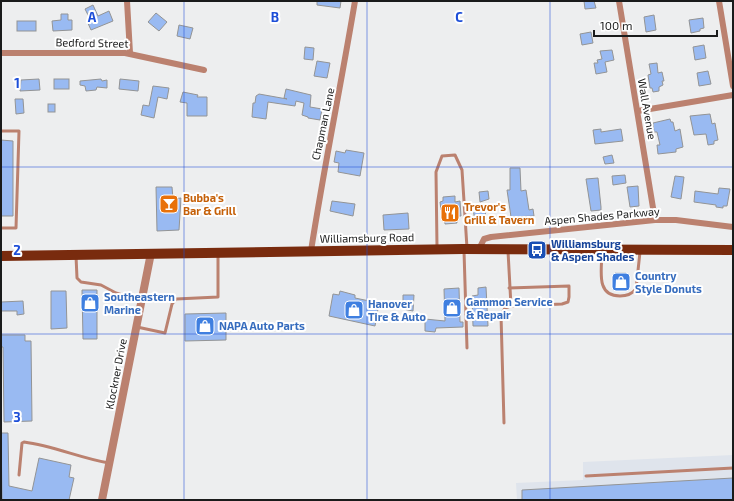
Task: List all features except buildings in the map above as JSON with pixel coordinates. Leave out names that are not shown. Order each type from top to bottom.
[{"type":"main road","name":"Williamsburg Road","points":[[1,256],[465,249],[640,248],[733,250]]},
{"type":"street","points":[[127,1],[130,54]]},
{"type":"street","name":"Chapman Lane","points":[[311,251],[326,156],[337,111],[355,1]]},
{"type":"street","name":"Wall Avenue","points":[[619,1],[655,220]]},
{"type":"street","points":[[718,1],[733,86]]},
{"type":"street","name":"Bedford Street","points":[[1,53],[130,54],[204,70]]},
{"type":"street","points":[[638,111],[733,95]]},
{"type":"street","name":"Aspen Shades Parkway","points":[[479,249],[484,240],[491,237],[655,220],[676,220],[733,227]]},
{"type":"street","name":"Klockner Drive","points":[[102,500],[151,253]]},
{"type":"lane","points":[[1,131],[19,131],[16,228],[1,228]]},
{"type":"lane","points":[[438,250],[436,172],[442,156],[455,155],[462,170],[467,348]]},
{"type":"lane","points":[[602,248],[602,288],[608,294],[617,296],[629,294],[636,289],[640,248]]},
{"type":"lane","points":[[507,249],[511,306]]},
{"type":"lane","points":[[136,327],[165,333],[172,304],[176,299],[218,297],[218,252]]},
{"type":"lane","points":[[76,254],[77,278],[81,282],[101,285],[116,293],[142,301]]},
{"type":"lane","points":[[509,288],[569,286],[568,302],[562,304],[540,305]]},
{"type":"lane","points":[[504,423],[501,315],[506,308],[511,306],[529,305]]},
{"type":"lane","points":[[19,475],[20,449],[22,443],[24,442],[63,450],[81,457],[109,463]]},
{"type":"lane","points":[[586,476],[733,468]]},
{"type":"shaded area","points":[[733,455],[733,500],[517,500],[516,483],[583,480],[583,462]]},
{"type":"place","name":"Bubba's Bar & Grill","points":[[169,204]]},
{"type":"place","name":"Trevor's Grill & Tavern","points":[[450,213]]},
{"type":"place","name":"Williamsburg & Aspen Shades","points":[[537,250]]},
{"type":"place","name":"Country Style Donuts","points":[[621,282]]},
{"type":"place","name":"Southeastern Marine","points":[[90,303]]},
{"type":"place","name":"Gammon Service & Repair","points":[[452,308]]},
{"type":"place","name":"Hanover Tire & Auto","points":[[354,310]]},
{"type":"place","name":"NAPA Auto Parts","points":[[205,326]]}]
